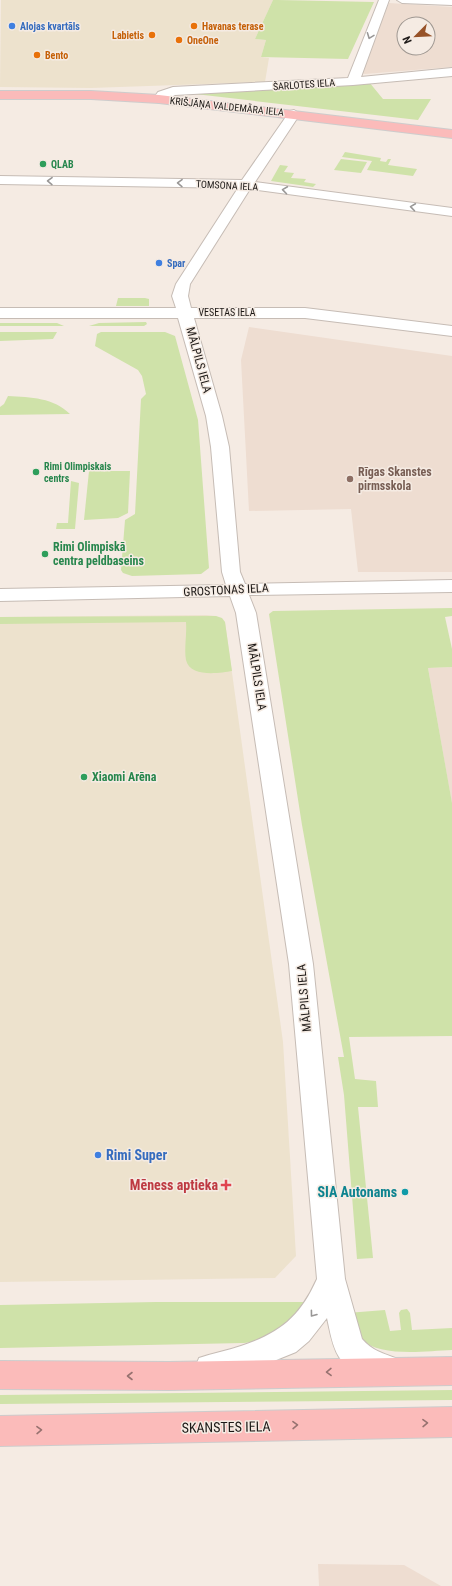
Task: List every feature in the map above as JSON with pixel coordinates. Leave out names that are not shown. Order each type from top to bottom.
[{"type":"main road","name":"KRIŠJĀŅA VALDEMĀRA IELA","points":[[0,94],[91,95],[159,99],[452,134]]},
{"type":"main road","points":[[0,1375],[169,1376],[452,1371]]},
{"type":"main road","name":"SKANSTES IELA","points":[[0,1431],[452,1422]]},
{"type":"street","points":[[353,80],[384,0]]},
{"type":"street","points":[[402,0],[452,2]]},
{"type":"street","name":"ŠARLOTES IELA","points":[[159,99],[168,91],[353,80],[452,72]]},
{"type":"street","name":"MĀLPILS IELA","points":[[294,114],[183,284],[180,296],[186,312],[214,416],[220,447],[231,572],[237,591],[246,609],[301,964],[331,1279],[349,1346],[358,1357],[368,1363],[394,1371]]},
{"type":"street","name":"TOMSONA IELA","points":[[0,180],[247,185],[452,212]]},
{"type":"street","name":"VESETAS IELA","points":[[0,313],[186,312],[319,314],[452,331]]},
{"type":"street","name":"GROSTONAS IELA","points":[[0,595],[237,591],[273,588],[452,586]]},
{"type":"street","name":"MĀLPILS IELA","points":[[169,1376],[223,1366],[286,1342],[299,1331],[319,1306],[331,1279]]},
{"type":"shaded area","points":[[1,0],[273,0],[255,39],[266,40],[261,57],[269,58],[265,82],[91,88],[0,87]]},
{"type":"shaded area","points":[[389,3],[452,7],[452,67],[365,74],[360,73]]},
{"type":"shaded area","name":"Rīgas Skanstes pirmsskola","points":[[249,327],[452,356],[452,572],[358,572],[351,509],[249,511],[241,360]]},
{"type":"shaded area","points":[[216,616],[225,622],[283,1042],[296,1256],[275,1278],[0,1282],[0,617]]},
{"type":"shaded area","points":[[452,667],[452,804],[428,668]]},
{"type":"shaded area","points":[[318,1564],[404,1565],[441,1586],[319,1586]]},
{"type":"green space","points":[[273,0],[374,2],[348,59],[261,57],[266,40],[255,39]]},
{"type":"green space","points":[[369,82],[383,99],[431,99],[418,120],[195,94]]},
{"type":"green space","points":[[345,152],[381,158],[380,161],[386,162],[388,159],[391,159],[388,165],[417,169],[413,176],[367,170],[372,161],[342,157]]},
{"type":"green space","points":[[341,159],[367,162],[361,173],[334,170]]},
{"type":"green space","points":[[280,165],[288,166],[284,172],[294,173],[291,178],[306,179],[304,182],[316,184],[313,187],[271,181]]},
{"type":"green space","points":[[118,298],[149,299],[149,306],[116,306]]},
{"type":"green space","points":[[146,322],[147,324],[144,326],[89,326],[99,323]]},
{"type":"green space","points":[[0,323],[57,323],[64,326],[0,326]]},
{"type":"green space","points":[[0,332],[57,332],[53,339],[0,341]]},
{"type":"green space","points":[[101,332],[165,332],[175,336],[198,420],[209,568],[201,574],[132,576],[123,573],[121,570],[125,520],[135,514],[141,399],[146,394],[142,376],[138,370],[95,346],[97,334]]},
{"type":"green space","points":[[8,396],[42,399],[57,405],[70,414],[0,415],[0,407],[4,404]]},
{"type":"green space","points":[[89,471],[130,471],[128,513],[118,518],[84,520]]},
{"type":"green space","points":[[71,481],[79,483],[75,529],[56,529],[57,523],[68,523]]},
{"type":"green space","points":[[452,608],[452,616],[445,617],[452,649],[452,667],[428,668],[452,803],[452,1036],[349,1037],[355,1079],[376,1081],[378,1107],[358,1107],[373,1258],[357,1259],[344,1095],[338,1057],[344,1057],[302,825],[269,614],[273,611]]},
{"type":"green space","points":[[216,616],[222,618],[225,622],[232,671],[206,673],[193,670],[189,666],[185,655],[186,622],[0,624],[0,617]]},
{"type":"green space","points":[[156,1302],[307,1302],[300,1316],[266,1340],[244,1343],[0,1348],[0,1305]]},
{"type":"green space","points":[[407,1309],[410,1313],[412,1330],[452,1328],[452,1350],[403,1352],[378,1348],[359,1338],[353,1329],[347,1313],[385,1310],[390,1331],[401,1330],[399,1313],[401,1310]]},
{"type":"green space","points":[[452,1390],[452,1400],[0,1404],[0,1395]]},
{"type":"place","name":"Alojas kvartāls","points":[[12,26]]},
{"type":"place","name":"Havanas terase","points":[[194,26]]},
{"type":"place","name":"Labietis","points":[[152,35]]},
{"type":"place","name":"OneOne","points":[[179,40]]},
{"type":"place","name":"Bento","points":[[37,55]]},
{"type":"place","name":"QLAB","points":[[43,164]]},
{"type":"place","name":"Spar","points":[[159,263]]},
{"type":"place","name":"Rimi Olimpiskais centrs","points":[[36,472]]},
{"type":"place","name":"Rīgas Skanstes pirmsskola","points":[[350,479]]},
{"type":"place","name":"Rimi Olimpiskā centra peldbaseins","points":[[45,554]]},
{"type":"place","name":"Xiaomi Arēna","points":[[84,777]]},
{"type":"place","name":"Rimi Super","points":[[98,1155]]},
{"type":"place","name":"Mēness aptieka","points":[[226,1185]]},
{"type":"place","name":"SIA Autonams","points":[[405,1192]]}]
